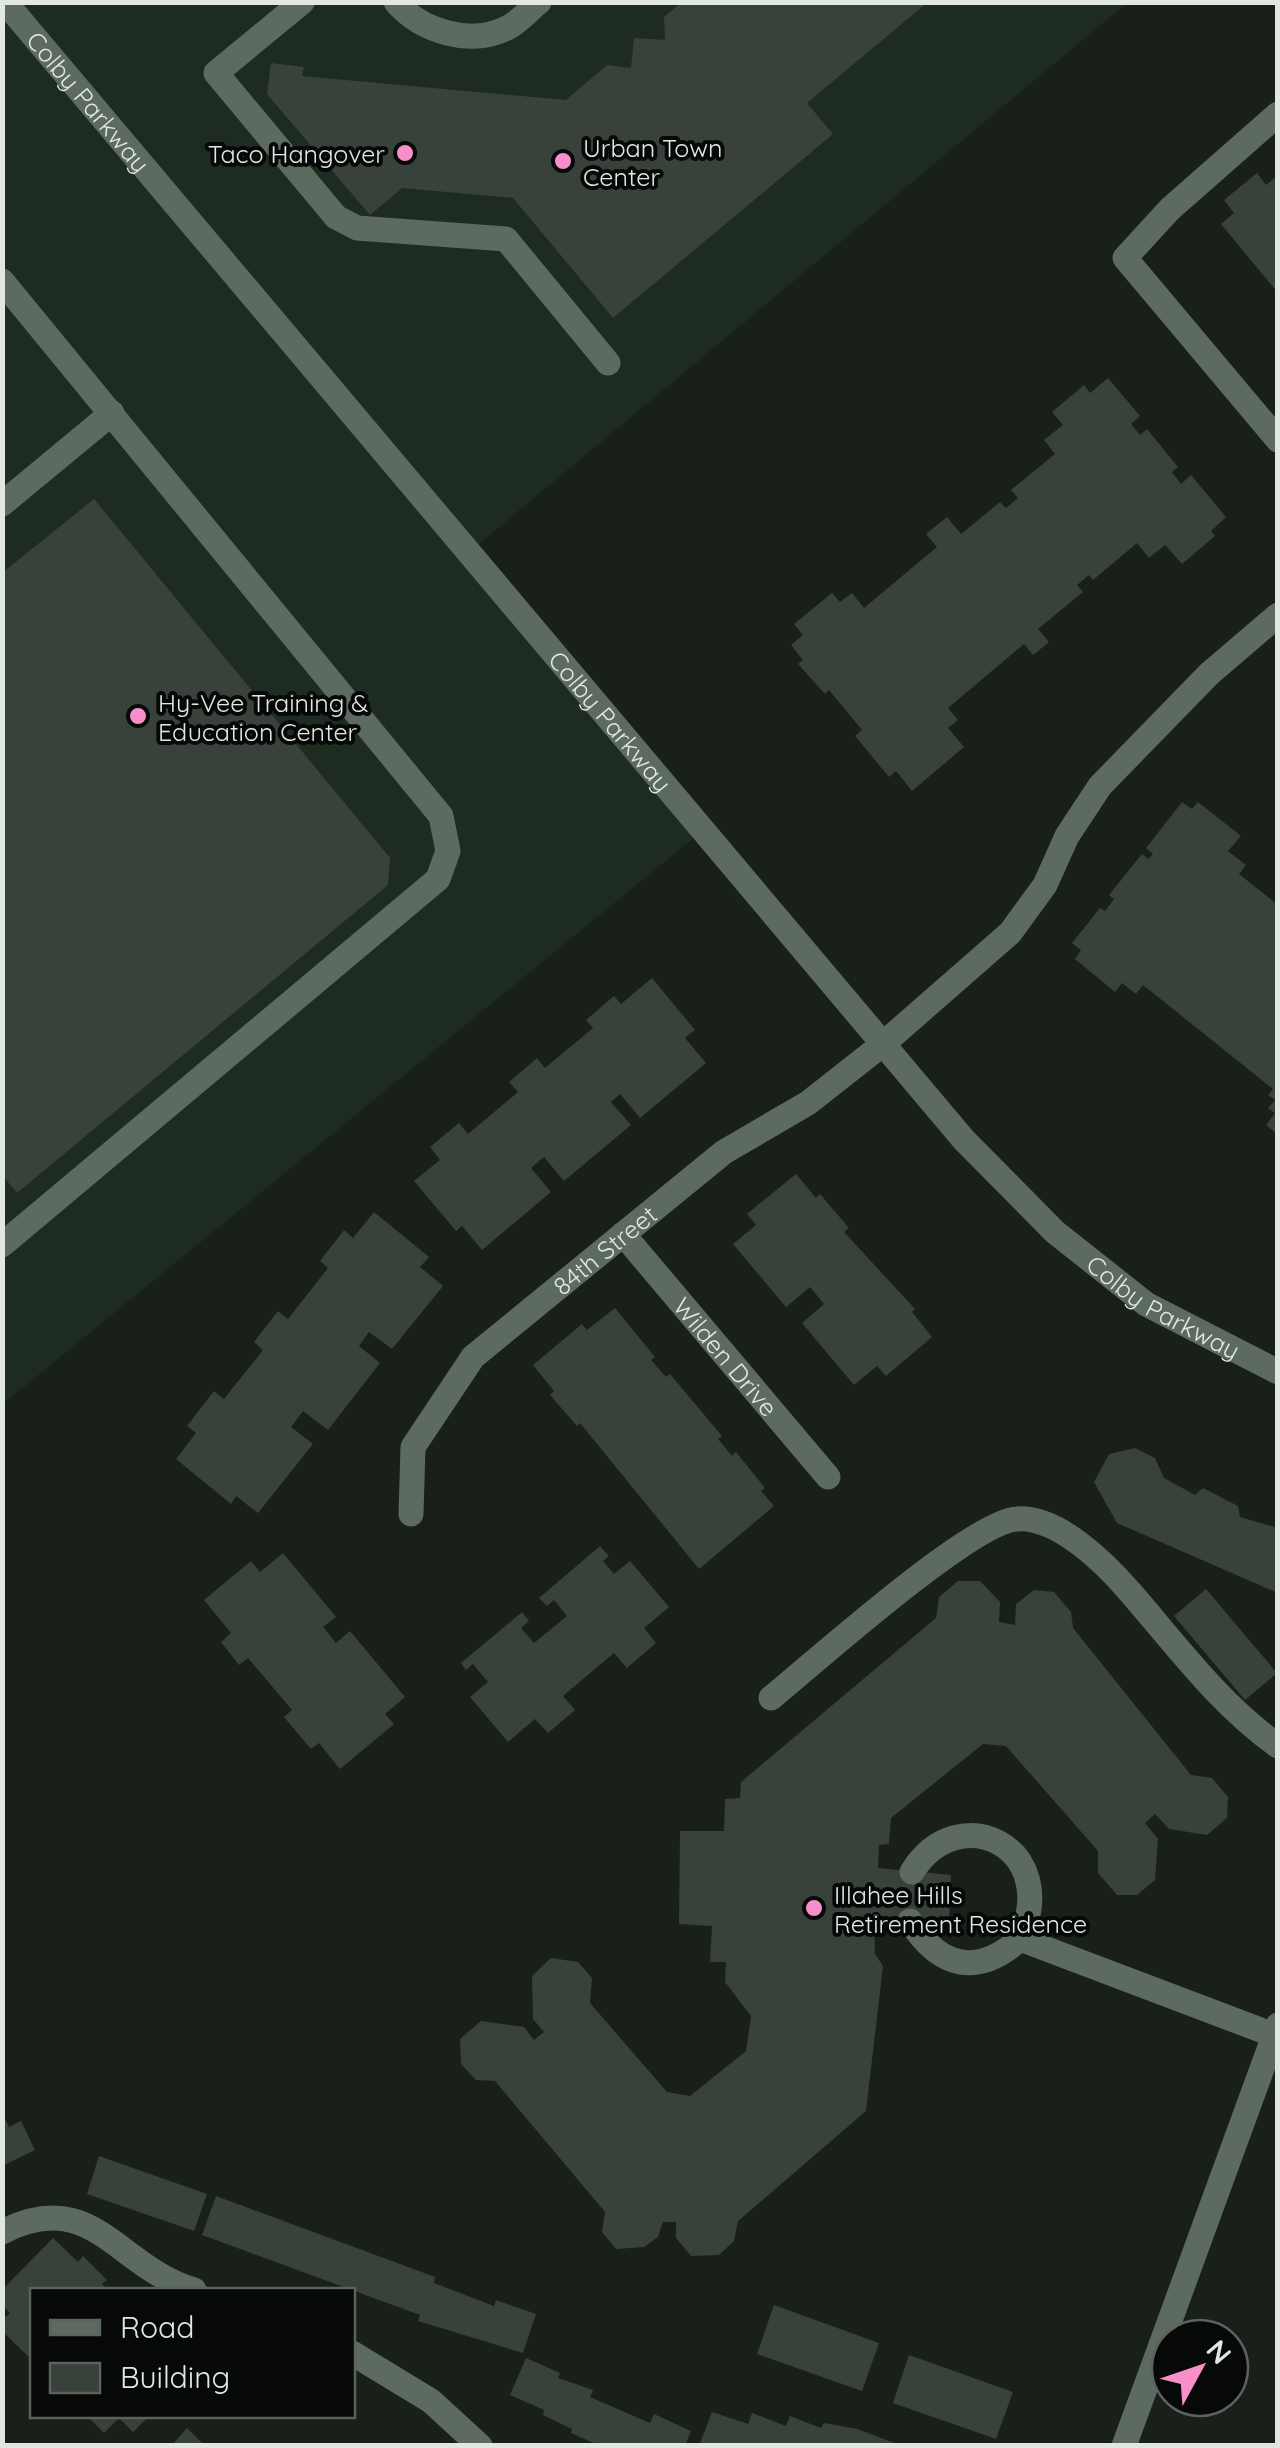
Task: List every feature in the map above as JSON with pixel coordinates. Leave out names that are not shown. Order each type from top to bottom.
[{"type":"street","name":"Colby Parkway","points":[[4,2],[964,1140],[1055,1232],[1146,1304],[1278,1372]]},
{"type":"street","points":[[302,2],[216,74],[336,217],[357,228],[506,239],[608,363]]},
{"type":"street","points":[[396,2],[436,32],[477,36],[508,28],[539,2]]},
{"type":"street","points":[[1278,114],[1170,208],[1125,258],[1278,440]]},
{"type":"street","points":[[2,281],[441,816],[448,851],[438,878],[2,1245]]},
{"type":"street","points":[[2,504],[112,413]]},
{"type":"street","name":"84th Street","points":[[411,1514],[413,1447],[474,1356],[724,1152],[808,1103],[883,1044],[1010,933],[1045,885],[1067,836],[1100,786],[1209,674],[1278,615]]},
{"type":"street","name":"Wilden Drive","points":[[624,1234],[828,1478]]},
{"type":"street","points":[[771,1698],[963,1542],[1016,1518],[1051,1527],[1108,1567],[1235,1716],[1278,1746]]},
{"type":"street","points":[[910,1921],[924,1944],[952,1960],[971,1964],[992,1960],[1020,1939],[1032,1912],[1033,1888],[1017,1856],[1000,1843],[975,1836],[951,1838],[929,1850],[912,1872]]},
{"type":"street","points":[[1020,1939],[1276,2030],[1124,2446]]},
{"type":"street","points":[[2,2232],[50,2214],[76,2218],[134,2260],[190,2288]]},
{"type":"street","points":[[355,2354],[431,2401],[480,2446]]},
{"type":"shaded area","points":[[3,3],[1127,3],[468,553],[701,832],[3,1404]]},
{"type":"building","name":"Urban Town Center","points":[[682,2],[928,2],[807,103],[833,134],[613,318],[513,198],[402,188],[370,215],[267,94],[271,63],[304,67],[302,76],[566,100],[607,65],[631,68],[634,38],[665,40],[664,17]]},
{"type":"building","points":[[1257,173],[1266,185],[1278,175],[1278,293],[1221,224],[1234,213],[1224,200]]},
{"type":"building","points":[[1108,378],[1140,416],[1131,424],[1140,435],[1147,429],[1178,467],[1172,472],[1181,484],[1191,475],[1226,517],[1211,531],[1215,536],[1182,564],[1165,545],[1149,558],[1137,543],[1093,580],[1089,575],[1077,585],[1083,592],[1038,629],[1049,642],[1033,655],[1024,644],[948,708],[958,720],[948,728],[964,747],[912,791],[896,771],[889,777],[855,736],[862,730],[829,690],[825,694],[798,664],[803,660],[791,645],[803,635],[794,624],[832,593],[840,602],[852,593],[864,608],[937,547],[926,534],[947,517],[961,534],[1000,502],[1006,508],[1018,498],[1011,490],[1055,454],[1044,440],[1063,425],[1052,412],[1084,385],[1090,393]]},
{"type":"building","name":"Hy-Vee Training & Education Center","points":[[94,499],[390,858],[388,885],[17,1193],[2,1175],[2,573]]},
{"type":"building","points":[[1182,802],[1192,809],[1198,802],[1241,836],[1228,851],[1246,865],[1239,874],[1278,905],[1278,1135],[1266,1125],[1275,1113],[1268,1108],[1275,1100],[1268,1095],[1273,1089],[1143,985],[1136,994],[1122,983],[1115,992],[1075,959],[1081,950],[1072,943],[1100,908],[1105,911],[1114,899],[1109,895],[1142,854],[1148,859],[1153,854],[1146,848]]},
{"type":"building","points":[[652,978],[695,1030],[685,1038],[706,1063],[640,1118],[620,1094],[611,1102],[631,1125],[564,1181],[544,1157],[531,1168],[551,1192],[482,1250],[462,1226],[456,1231],[414,1181],[440,1160],[430,1147],[459,1123],[468,1134],[518,1092],[509,1082],[537,1058],[545,1068],[593,1028],[586,1020],[614,996],[621,1004]]},
{"type":"building","points":[[796,1174],[816,1198],[820,1194],[849,1228],[844,1232],[915,1309],[912,1312],[932,1337],[886,1376],[877,1366],[854,1385],[802,1323],[824,1304],[810,1287],[786,1307],[733,1244],[756,1225],[747,1214]]},
{"type":"building","points":[[374,1212],[429,1257],[420,1267],[443,1286],[392,1349],[369,1332],[359,1346],[380,1363],[328,1430],[303,1411],[291,1427],[313,1444],[258,1513],[236,1496],[231,1504],[176,1459],[196,1433],[187,1426],[214,1391],[224,1399],[263,1350],[254,1342],[278,1311],[288,1319],[328,1268],[320,1261],[344,1230],[353,1238]]},
{"type":"building","points":[[615,1308],[655,1357],[651,1360],[666,1377],[670,1374],[722,1436],[718,1439],[732,1456],[736,1452],[774,1506],[699,1569],[580,1423],[577,1426],[550,1395],[554,1391],[533,1365],[582,1324],[587,1330]]},
{"type":"building","points":[[1135,1448],[1155,1458],[1164,1478],[1195,1495],[1203,1488],[1238,1506],[1240,1517],[1278,1528],[1278,1593],[1117,1523],[1094,1482],[1109,1454]]},
{"type":"building","points":[[600,1546],[609,1556],[603,1561],[614,1574],[630,1561],[669,1607],[644,1628],[656,1643],[627,1668],[614,1653],[563,1696],[575,1710],[548,1733],[535,1719],[508,1742],[470,1697],[488,1682],[473,1664],[466,1670],[461,1663],[522,1612],[529,1621],[521,1628],[534,1643],[567,1616],[554,1600],[547,1606],[539,1598]]},
{"type":"building","points":[[283,1553],[336,1617],[323,1627],[336,1643],[350,1631],[405,1697],[385,1714],[394,1724],[340,1769],[319,1743],[311,1749],[284,1717],[292,1710],[248,1658],[239,1665],[221,1642],[231,1633],[204,1600],[251,1561],[260,1572]]},
{"type":"building","name":"Illahee Hills Retirement Residence","points":[[958,1581],[980,1581],[1000,1602],[999,1622],[1015,1625],[1016,1604],[1034,1590],[1054,1592],[1071,1612],[1073,1628],[1191,1775],[1212,1778],[1228,1797],[1227,1818],[1207,1835],[1169,1829],[1155,1814],[1145,1823],[1158,1839],[1155,1880],[1137,1895],[1117,1895],[1098,1873],[1098,1851],[1006,1746],[983,1744],[891,1818],[889,1844],[879,1845],[878,1868],[951,1875],[949,1922],[874,1920],[875,1954],[883,1966],[866,2111],[738,2221],[734,2241],[719,2255],[691,2256],[676,2238],[676,2222],[663,2222],[658,2237],[644,2247],[616,2249],[602,2232],[605,2212],[495,2081],[476,2080],[461,2064],[460,2039],[481,2021],[524,2027],[534,2040],[544,2032],[533,2019],[532,1976],[551,1958],[578,1962],[592,1978],[590,2003],[667,2092],[690,2096],[746,2051],[751,2016],[725,1982],[726,1962],[710,1962],[712,1926],[679,1924],[680,1831],[724,1831],[725,1799],[740,1798],[741,1782],[936,1618],[939,1597]]},
{"type":"building","points":[[1206,1589],[1277,1673],[1245,1700],[1174,1616]]},
{"type":"building","points":[[5,2119],[9,2127],[21,2121],[35,2150],[2,2166]]},
{"type":"building","points":[[99,2156],[207,2194],[194,2231],[87,2194]]},
{"type":"building","points":[[216,2196],[435,2277],[434,2283],[494,2306],[496,2300],[536,2314],[523,2353],[418,2321],[420,2315],[355,2288],[202,2235]]},
{"type":"building","points":[[53,2238],[78,2262],[83,2256],[107,2280],[102,2284],[106,2288],[30,2288],[30,2358],[2,2331],[2,2320],[10,2313],[2,2305],[2,2290]]},
{"type":"building","points":[[774,2305],[879,2343],[862,2391],[757,2354]]},
{"type":"building","points":[[909,2355],[1013,2392],[996,2439],[893,2403]]},
{"type":"building","points":[[526,2358],[560,2373],[558,2378],[593,2390],[590,2397],[650,2423],[654,2414],[691,2431],[685,2446],[600,2446],[571,2433],[572,2429],[543,2415],[544,2410],[510,2395]]},
{"type":"building","points":[[712,2412],[748,2424],[752,2413],[786,2426],[790,2416],[821,2428],[824,2423],[857,2429],[900,2445],[699,2446]]},
{"type":"building","points":[[89,2418],[119,2418],[104,2433]]},
{"type":"building","points":[[119,2418],[147,2418],[133,2432]]},
{"type":"building","points":[[187,2428],[205,2446],[171,2446]]},
{"type":"tunnel","points":[[910,1921],[906,1904],[912,1872]]},
{"type":"place","name":"Taco Hangover","points":[[405,153]]},
{"type":"place","name":"Urban Town Center","points":[[563,161]]},
{"type":"place","name":"Hy-Vee Training & Education Center","points":[[138,716]]},
{"type":"place","name":"Illahee Hills Retirement Residence","points":[[814,1908]]}]
